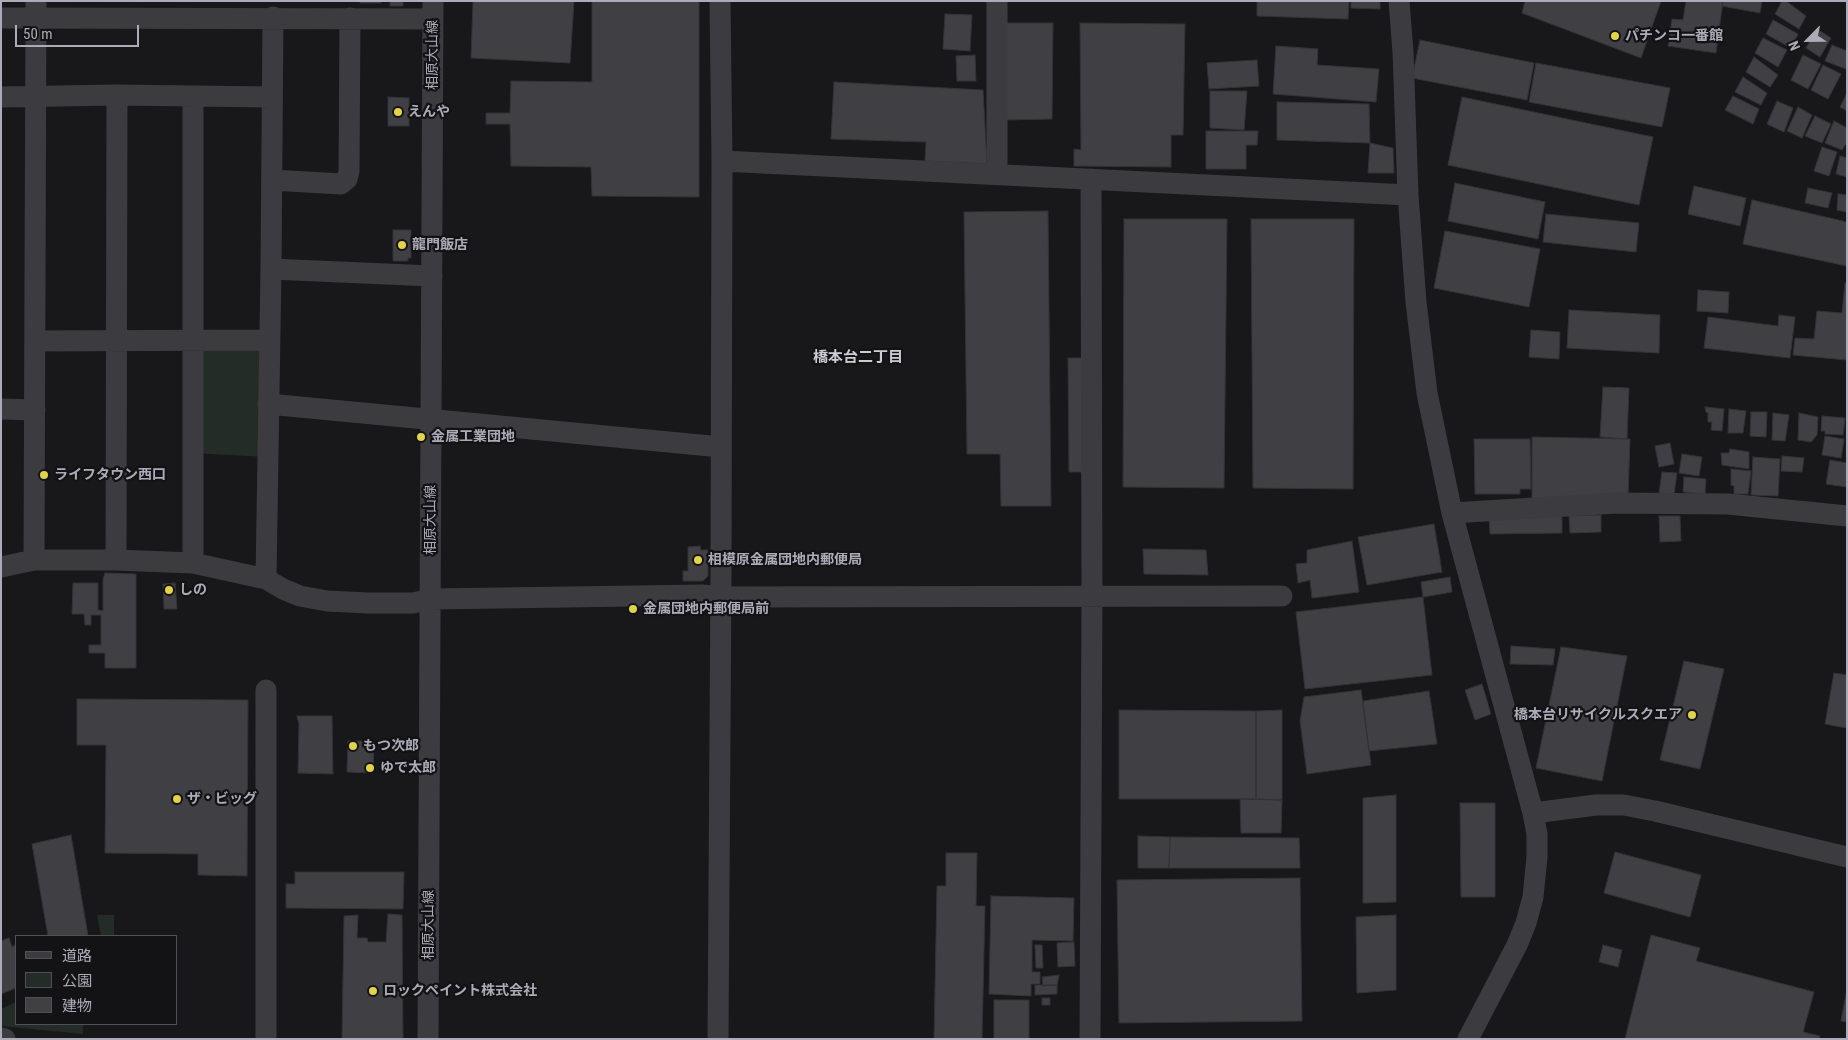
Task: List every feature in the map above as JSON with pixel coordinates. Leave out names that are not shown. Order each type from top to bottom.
[{"type":"street","points":[[718,1039],[722,161],[720,1]]},
{"type":"street","points":[[997,1],[997,174]]},
{"type":"street","points":[[1399,1],[1403,52],[1408,195],[1416,302],[1427,393],[1452,514],[1533,813],[1537,834],[1533,897],[1526,923],[1518,945],[1468,1039]]},
{"type":"street","points":[[34,560],[36,10]]},
{"type":"street","points":[[1,18],[36,10],[230,10],[273,17],[350,18],[433,10]]},
{"type":"street","name":"相原大山線","points":[[428,1039],[433,10]]},
{"type":"street","points":[[266,579],[273,17]]},
{"type":"street","points":[[272,180],[341,184],[347,179],[349,171],[350,18]]},
{"type":"street","points":[[116,560],[118,95]]},
{"type":"street","points":[[1,96],[272,97]]},
{"type":"street","points":[[193,96],[193,563]]},
{"type":"street","points":[[722,161],[1408,195]]},
{"type":"street","points":[[1090,1039],[1091,179]]},
{"type":"street","points":[[271,269],[432,276]]},
{"type":"street","points":[[35,340],[270,340]]},
{"type":"street","points":[[268,404],[721,447]]},
{"type":"street","points":[[1,410],[35,410]]},
{"type":"street","points":[[1452,514],[1617,503],[1728,504],[1847,516]]},
{"type":"street","points":[[1,567],[34,560],[116,560],[193,563],[266,579],[300,596],[327,601],[413,603],[431,599],[703,595],[720,597],[1282,596]]},
{"type":"street","points":[[266,690],[266,1039]]},
{"type":"street","points":[[1533,813],[1596,805],[1624,805],[1847,857]]},
{"type":"green space","points":[[270,340],[267,457],[192,453],[193,341]]},
{"type":"green space","points":[[97,915],[114,915],[114,935],[101,935]]},
{"type":"green space","points":[[15,1002],[15,1025],[83,1025],[83,1034],[1,1026],[1,1009]]},
{"type":"building","points":[[360,1],[381,1],[381,3],[360,3]]},
{"type":"building","points":[[390,1],[403,1],[403,6],[390,6]]},
{"type":"building","points":[[473,1],[574,1],[570,63],[471,58]]},
{"type":"building","points":[[592,1],[699,1],[699,197],[592,196],[591,167],[511,166],[510,124],[486,124],[486,113],[510,113],[511,81],[592,82]]},
{"type":"building","points":[[1257,1],[1349,1],[1348,19],[1257,16]]},
{"type":"building","points":[[1351,1],[1380,1],[1380,9],[1351,8]]},
{"type":"building","name":"パチンコ一番館","points":[[1525,1],[1661,1],[1641,58],[1522,13]]},
{"type":"building","points":[[1686,1],[1723,1],[1716,53],[1668,46],[1672,19],[1683,20]]},
{"type":"building","points":[[1723,1],[1762,1],[1760,13],[1722,6]]},
{"type":"building","points":[[1782,1],[1786,1],[1806,16],[1799,29],[1775,14]]},
{"type":"building","points":[[945,14],[972,15],[970,51],[943,49]]},
{"type":"building","points":[[1773,20],[1798,34],[1791,48],[1766,34]]},
{"type":"building","points":[[1005,23],[1053,23],[1052,119],[1004,120]]},
{"type":"building","points":[[1080,23],[1185,24],[1183,135],[1171,135],[1171,167],[1074,166],[1074,149],[1081,150]]},
{"type":"building","points":[[1817,29],[1831,38],[1820,57],[1806,48]]},
{"type":"building","points":[[1763,38],[1787,50],[1778,67],[1755,53]]},
{"type":"building","points":[[1420,40],[1534,63],[1527,100],[1412,78]]},
{"type":"building","points":[[1832,45],[1847,51],[1846,69],[1825,61]]},
{"type":"building","points":[[1276,46],[1318,49],[1317,65],[1379,69],[1376,102],[1273,94]]},
{"type":"building","points":[[975,55],[976,81],[957,81],[956,56]]},
{"type":"building","points":[[1803,55],[1821,64],[1808,89],[1791,80]]},
{"type":"building","points":[[1754,57],[1778,75],[1770,87],[1746,72]]},
{"type":"building","points":[[1257,60],[1259,86],[1209,89],[1207,63]]},
{"type":"building","points":[[1536,63],[1670,88],[1662,127],[1529,102]]},
{"type":"building","points":[[1823,65],[1841,74],[1828,99],[1811,90]]},
{"type":"building","points":[[1743,77],[1767,93],[1761,105],[1735,92]]},
{"type":"building","points":[[834,82],[983,90],[987,164],[925,161],[926,142],[831,139]]},
{"type":"building","points":[[1210,91],[1247,91],[1244,130],[1210,128]]},
{"type":"building","points":[[1847,93],[1847,111],[1840,107]]},
{"type":"building","points":[[1733,96],[1759,109],[1753,124],[1725,110]]},
{"type":"building","points":[[388,97],[409,98],[409,126],[388,126]]},
{"type":"building","points":[[1462,97],[1653,137],[1639,205],[1448,165]]},
{"type":"building","points":[[1777,101],[1793,108],[1784,132],[1767,124]]},
{"type":"building","points":[[1277,102],[1369,104],[1370,143],[1277,140]]},
{"type":"building","points":[[1798,107],[1812,115],[1802,138],[1787,131]]},
{"type":"building","points":[[1815,116],[1831,124],[1822,143],[1805,136]]},
{"type":"building","points":[[1834,121],[1847,128],[1847,142],[1842,150],[1825,143]]},
{"type":"building","points":[[1206,131],[1258,131],[1257,145],[1246,145],[1246,169],[1206,169]]},
{"type":"building","points":[[1370,143],[1393,148],[1394,173],[1368,173]]},
{"type":"building","points":[[1822,147],[1837,152],[1829,176],[1814,171]]},
{"type":"building","points":[[1840,156],[1847,158],[1847,177],[1836,174]]},
{"type":"building","points":[[1455,183],[1545,202],[1538,239],[1448,221]]},
{"type":"building","points":[[1694,186],[1746,198],[1740,226],[1688,214]]},
{"type":"building","points":[[1808,188],[1832,193],[1828,208],[1805,203]]},
{"type":"building","points":[[1838,194],[1847,195],[1847,212],[1837,210]]},
{"type":"building","points":[[1752,200],[1847,222],[1847,266],[1743,244]]},
{"type":"building","points":[[1048,211],[1051,506],[1001,506],[1000,454],[967,454],[964,212]]},
{"type":"building","points":[[1546,214],[1639,223],[1636,252],[1543,242]]},
{"type":"building","points":[[1124,219],[1227,219],[1224,488],[1123,487]]},
{"type":"building","points":[[1251,219],[1354,219],[1353,489],[1253,488]]},
{"type":"building","points":[[393,230],[411,230],[411,258],[408,258],[408,261],[393,261]]},
{"type":"building","points":[[1445,231],[1540,249],[1529,307],[1434,288]]},
{"type":"building","points":[[1845,283],[1847,283],[1847,360],[1793,355],[1795,338],[1814,339],[1817,311],[1842,313]]},
{"type":"building","points":[[1698,290],[1729,292],[1728,313],[1697,311]]},
{"type":"building","points":[[1569,310],[1660,315],[1659,353],[1567,348]]},
{"type":"building","points":[[1779,315],[1795,317],[1790,358],[1704,348],[1708,317],[1778,326]]},
{"type":"building","points":[[1531,330],[1560,332],[1559,359],[1529,357]]},
{"type":"building","points":[[1068,358],[1083,358],[1084,472],[1069,472]]},
{"type":"building","points":[[1603,387],[1629,388],[1627,439],[1600,437]]},
{"type":"building","points":[[1705,407],[1724,409],[1722,431],[1711,430],[1712,422],[1708,422],[1708,413]]},
{"type":"building","points":[[1729,409],[1746,411],[1743,433],[1728,433]]},
{"type":"building","points":[[1751,412],[1767,412],[1766,437],[1750,436]]},
{"type":"building","points":[[1773,413],[1789,415],[1785,441],[1772,440]]},
{"type":"building","points":[[1799,413],[1818,417],[1817,435],[1811,442],[1798,440]]},
{"type":"building","points":[[1822,416],[1845,418],[1843,435],[1825,434],[1825,431],[1821,431]]},
{"type":"building","points":[[1825,436],[1844,439],[1841,458],[1822,455]]},
{"type":"building","points":[[1532,437],[1630,439],[1628,497],[1532,500]]},
{"type":"building","points":[[1474,439],[1530,439],[1531,489],[1520,489],[1520,494],[1475,494]]},
{"type":"building","points":[[1670,443],[1674,464],[1659,467],[1655,446]]},
{"type":"building","points":[[1730,449],[1749,452],[1749,469],[1722,465],[1721,453],[1729,453]]},
{"type":"building","points":[[1682,454],[1702,457],[1699,476],[1679,473]]},
{"type":"building","points":[[1782,456],[1804,458],[1802,472],[1781,471]]},
{"type":"building","points":[[1753,457],[1780,459],[1778,496],[1751,495]]},
{"type":"building","points":[[1830,460],[1847,463],[1847,487],[1826,484]]},
{"type":"building","points":[[1731,469],[1751,471],[1748,494],[1734,494],[1734,486],[1731,485]]},
{"type":"building","points":[[1662,472],[1677,473],[1674,495],[1659,493]]},
{"type":"building","points":[[1684,477],[1706,479],[1705,494],[1683,492]]},
{"type":"building","points":[[1601,515],[1601,532],[1570,533],[1569,516]]},
{"type":"building","points":[[1489,516],[1562,516],[1562,533],[1490,534]]},
{"type":"building","points":[[1659,516],[1680,516],[1681,541],[1660,542]]},
{"type":"building","points":[[1434,524],[1442,572],[1367,585],[1358,537]]},
{"type":"building","points":[[1352,541],[1359,592],[1312,598],[1310,580],[1298,583],[1296,564],[1307,563],[1307,550]]},
{"type":"building","name":"相模原金属団地内郵便局","points":[[700,546],[701,550],[708,550],[708,576],[703,581],[683,581],[683,571],[688,571],[688,547]]},
{"type":"building","points":[[1143,549],[1206,550],[1208,575],[1144,574]]},
{"type":"building","points":[[105,573],[136,574],[136,668],[105,668],[105,653],[89,653],[89,645],[101,645],[101,615],[91,615],[91,625],[85,625],[84,614],[72,614],[73,583],[98,583],[98,610],[103,611],[103,579]]},
{"type":"building","points":[[1450,577],[1452,592],[1423,597],[1421,582]]},
{"type":"building","points":[[175,583],[177,609],[164,609],[163,584]]},
{"type":"building","points":[[1423,597],[1432,675],[1305,689],[1296,612]]},
{"type":"building","points":[[1511,646],[1555,649],[1553,665],[1510,664]]},
{"type":"building","points":[[1561,647],[1627,656],[1602,781],[1536,768]]},
{"type":"building","name":"橋本台リサイクルスクエア","points":[[1684,661],[1724,669],[1700,769],[1660,760]]},
{"type":"building","points":[[1834,673],[1847,675],[1847,728],[1825,724]]},
{"type":"building","points":[[1482,684],[1491,714],[1475,720],[1465,690]]},
{"type":"building","points":[[1361,690],[1371,765],[1307,774],[1300,721],[1304,697]]},
{"type":"building","points":[[1429,691],[1437,744],[1369,751],[1363,701]]},
{"type":"building","name":"ザ・ビッグ","points":[[77,699],[248,700],[247,876],[198,875],[198,854],[105,853],[106,745],[77,745]]},
{"type":"building","points":[[1119,710],[1256,711],[1256,799],[1119,799]]},
{"type":"building","points":[[1282,710],[1282,800],[1256,799],[1256,711]]},
{"type":"building","points":[[297,716],[332,716],[333,774],[298,773],[299,724]]},
{"type":"building","points":[[348,741],[374,741],[373,773],[347,772]]},
{"type":"building","points":[[1396,795],[1396,902],[1363,903],[1363,798]]},
{"type":"building","points":[[1240,799],[1282,800],[1281,833],[1241,833]]},
{"type":"building","points":[[1460,803],[1495,803],[1495,897],[1461,897]]},
{"type":"building","points":[[71,835],[88,935],[48,935],[32,844]]},
{"type":"building","points":[[1138,836],[1170,837],[1169,868],[1138,868]]},
{"type":"building","points":[[1170,837],[1299,838],[1300,868],[1169,868]]},
{"type":"building","points":[[1615,852],[1701,875],[1690,917],[1604,893]]},
{"type":"building","points":[[946,853],[977,853],[976,906],[985,906],[982,1039],[934,1039],[937,886],[946,886]]},
{"type":"building","points":[[295,872],[404,872],[403,909],[286,908],[286,884],[295,884]]},
{"type":"building","points":[[1300,878],[1302,1021],[1119,1023],[1117,880]]},
{"type":"building","points":[[991,896],[1074,898],[1073,941],[1032,940],[1032,972],[1040,972],[1040,984],[1031,984],[1031,996],[989,994]]},
{"type":"building","name":"ロックペイント株式会社","points":[[388,914],[402,915],[403,1039],[342,1039],[344,916],[358,915],[357,938],[367,938],[368,942],[386,942]]},
{"type":"building","points":[[1396,915],[1396,990],[1357,993],[1356,917]]},
{"type":"building","points":[[1651,935],[1700,948],[1696,961],[1814,992],[1803,1032],[1820,1036],[1819,1039],[1625,1039]]},
{"type":"building","points":[[9,938],[12,947],[15,946],[15,988],[1,994],[1,941]]},
{"type":"building","points":[[1074,942],[1075,966],[1058,967],[1057,943]]},
{"type":"building","points":[[1035,945],[1042,945],[1043,968],[1036,968]]},
{"type":"building","points":[[1603,945],[1622,950],[1618,967],[1599,962]]},
{"type":"building","points":[[1059,975],[1057,985],[1043,986],[1042,977]]},
{"type":"building","points":[[1035,985],[1057,985],[1057,994],[1035,995]]},
{"type":"building","points":[[1847,994],[1847,1022],[1841,1021]]},
{"type":"building","points":[[1042,998],[1050,998],[1050,1005],[1042,1005]]},
{"type":"building","points":[[994,1000],[1029,1000],[1029,1039],[994,1039]]},
{"type":"place","name":"パチンコ一番館","points":[[1615,36]]},
{"type":"place","name":"えんや","points":[[398,112]]},
{"type":"place","name":"龍門飯店","points":[[402,245]]},
{"type":"place","name":"金属工業団地","points":[[421,437]]},
{"type":"place","name":"ライフタウン西口","points":[[44,475]]},
{"type":"place","name":"相模原金属団地内郵便局","points":[[698,560]]},
{"type":"place","name":"しの","points":[[169,590]]},
{"type":"place","name":"金属団地内郵便局前","points":[[633,609]]},
{"type":"place","name":"橋本台リサイクルスクエア","points":[[1692,715]]},
{"type":"place","name":"もつ次郎","points":[[353,746]]},
{"type":"place","name":"ゆで太郎","points":[[370,768]]},
{"type":"place","name":"ザ・ビッグ","points":[[177,799]]},
{"type":"place","name":"ロックペイント株式会社","points":[[373,991]]},
{"type":"district","name":"橋本台二丁目","points":[[858,358]]}]
